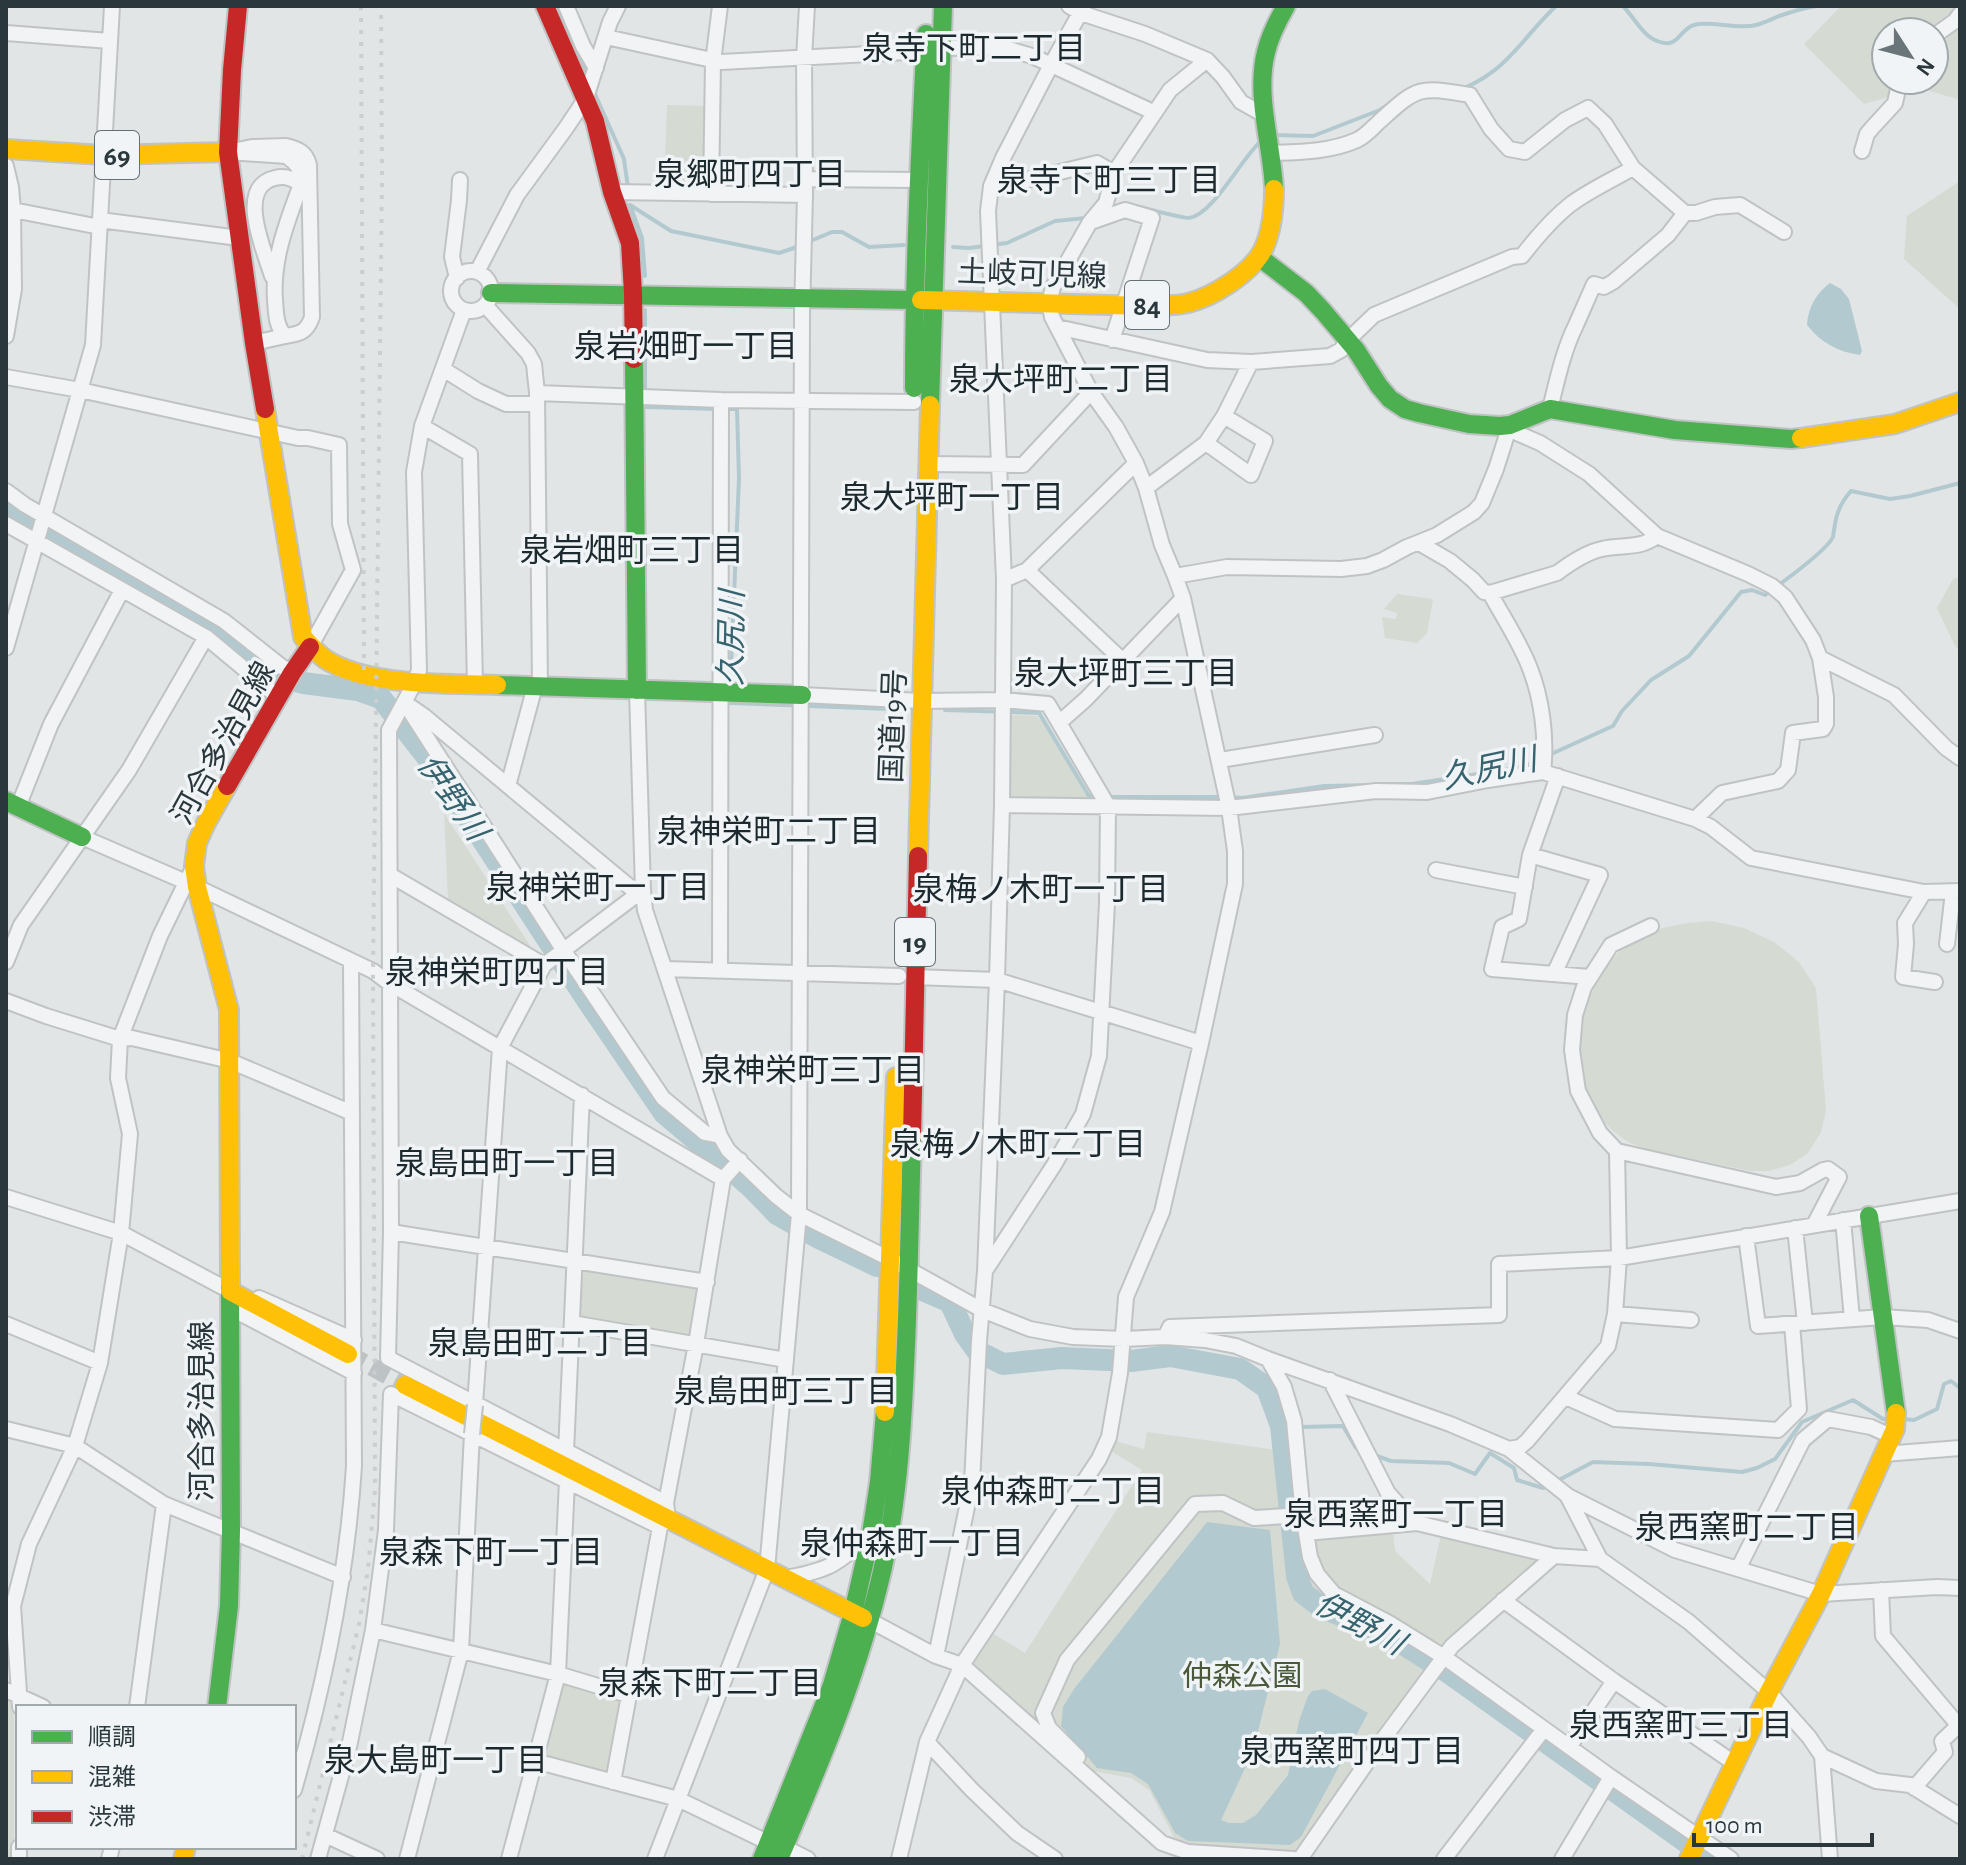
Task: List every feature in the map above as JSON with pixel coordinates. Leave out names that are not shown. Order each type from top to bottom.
[{"type":"main road","name":"河合多治見線","points":[[217,1705],[229,1606],[231,1531],[229,1010],[192,878],[197,843],[206,823],[310,647],[303,637],[268,432],[228,152],[238,6]]},
{"type":"main road","points":[[545,6],[595,121],[612,192],[630,243],[637,690]]},
{"type":"main road","name":"国道19号","points":[[861,1617],[885,1417],[890,1259],[906,977],[913,700],[914,402],[923,300],[934,50],[927,6]]},
{"type":"main road","name":"国道19号","points":[[913,700],[929,464],[918,180],[934,50],[943,6]]},
{"type":"main road","points":[[1286,6],[1266,48],[1263,67],[1275,184],[1267,236],[1259,257],[1312,300],[1356,350],[1395,403],[1409,410],[1474,424],[1510,425],[1550,409],[1675,430],[1791,439],[1895,424],[1960,402]]},
{"type":"main road","name":"69","points":[[6,149],[103,155],[228,152]]},
{"type":"main road","name":"土岐可児線","points":[[488,299],[633,293],[803,299],[991,299],[1124,305],[1182,304],[1200,300],[1231,282],[1259,257]]},
{"type":"main road","points":[[310,647],[348,671],[415,682],[802,695]]},
{"type":"main road","points":[[12,804],[82,837]]},
{"type":"main road","name":"国道19号","points":[[774,1852],[832,1685],[883,1566],[903,1419],[909,1268],[906,977]]},
{"type":"main road","points":[[1689,1859],[1769,1692],[1821,1594],[1894,1433],[1896,1409],[1869,1216]]},
{"type":"main road","points":[[230,1295],[351,1347]]},
{"type":"main road","points":[[405,1385],[861,1617]]},
{"type":"street","points":[[6,648],[93,345],[112,6]]},
{"type":"street","points":[[566,6],[596,68]]},
{"type":"street","points":[[477,272],[517,195],[586,98],[618,6]]},
{"type":"street","points":[[711,194],[713,62],[720,6]]},
{"type":"street","points":[[655,1859],[767,1569],[799,1214],[804,58],[807,6]]},
{"type":"street","points":[[936,1656],[972,1483],[985,1271],[997,980],[1004,721],[1004,580],[988,237],[991,186],[1078,8],[1207,60],[1241,102],[1267,121]]},
{"type":"street","points":[[6,33],[110,41]]},
{"type":"street","points":[[606,37],[713,62],[1002,47],[1032,56],[1153,112]]},
{"type":"street","points":[[899,1859],[927,1742],[962,1665],[1099,1459],[1109,1437],[1124,1345],[1126,1297],[1162,1212],[1235,884],[1235,851],[1228,800],[1183,598],[1162,545],[1136,463],[1091,392],[1052,317],[1049,303],[1053,287],[1090,222],[1106,203],[1114,173],[1153,112],[1170,90],[1207,60]]},
{"type":"street","points":[[1271,150],[1321,151],[1359,139],[1417,91],[1430,89],[1470,95],[1491,129],[1509,149],[1525,152],[1565,120],[1588,108],[1605,124],[1633,168],[1685,213],[1740,205],[1784,232]]},
{"type":"street","points":[[1862,151],[1867,134],[1895,103],[1897,96]]},
{"type":"street","points":[[228,152],[252,147],[286,146],[302,151],[309,165],[312,317],[306,330],[300,334],[254,343]]},
{"type":"street","points":[[228,152],[286,156],[298,166],[302,175],[281,240],[274,280]]},
{"type":"street","points":[[991,186],[1097,163],[1114,173]]},
{"type":"street","points":[[6,166],[13,210],[14,289],[6,336]]},
{"type":"street","points":[[1057,327],[1207,360],[1251,362],[1330,356],[1341,350],[1374,315],[1512,257],[1522,256],[1567,207],[1633,168]]},
{"type":"street","points":[[285,336],[278,325],[274,280],[256,226],[255,198],[261,186],[275,178],[292,179],[301,184],[311,198]]},
{"type":"street","points":[[457,278],[452,257],[460,180]]},
{"type":"street","points":[[612,192],[711,194],[918,180]]},
{"type":"street","points":[[13,210],[239,238]]},
{"type":"street","points":[[1090,222],[1125,210],[1152,218],[1112,340]]},
{"type":"street","points":[[1550,409],[1575,326],[1594,284],[1604,287],[1613,282],[1668,235],[1685,213]]},
{"type":"street","points":[[466,272],[477,272],[487,279],[490,285],[488,299],[477,310],[464,310],[456,304],[451,293],[457,278],[466,272]]},
{"type":"street","points":[[488,299],[534,364],[536,398],[537,687],[508,786]]},
{"type":"street","points":[[464,310],[422,426],[414,472],[419,670],[389,730],[391,1232],[388,1358],[566,1452],[665,1516]]},
{"type":"street","points":[[1146,488],[1206,443],[1224,416],[1251,362]]},
{"type":"street","points":[[443,369],[506,404],[536,398],[634,396],[914,402]]},
{"type":"street","points":[[6,377],[339,445],[340,524],[353,570],[310,647]]},
{"type":"street","points":[[929,464],[1023,465],[1091,392]]},
{"type":"street","points":[[720,970],[721,400]]},
{"type":"street","points":[[1206,443],[1251,475],[1265,441],[1224,416]]},
{"type":"street","points":[[1510,425],[1517,433],[1540,443],[1589,474],[1657,536],[1772,586],[1785,597],[1813,640],[1820,658],[1826,697],[1826,724],[1823,729],[1793,733],[1788,770],[1778,781],[1722,793],[1695,819]]},
{"type":"street","points":[[1175,576],[1227,567],[1341,569],[1367,566],[1437,535],[1469,516],[1482,503],[1510,425]]},
{"type":"street","points":[[422,426],[470,454],[475,685]]},
{"type":"street","points":[[1004,580],[1027,570],[1136,463]]},
{"type":"street","points":[[6,491],[224,621],[285,687]]},
{"type":"street","points":[[6,524],[206,637],[285,687]]},
{"type":"street","points":[[1419,543],[1450,561],[1484,592],[1490,593],[1557,573],[1599,549],[1647,544],[1657,536]]},
{"type":"street","points":[[1027,570],[1122,660]]},
{"type":"street","points":[[12,804],[122,590]]},
{"type":"street","points":[[1490,593],[1528,662],[1540,703],[1544,762],[1558,776],[1695,819],[1711,827],[1751,858],[1924,892],[1956,892],[1947,944]]},
{"type":"street","points":[[1060,722],[1183,598]]},
{"type":"street","points":[[6,962],[21,925],[129,770],[206,637]]},
{"type":"street","points":[[1820,658],[1894,695],[1946,748],[1960,758]]},
{"type":"street","points":[[637,690],[645,910],[720,1136],[728,1150],[799,1214],[909,1268],[982,1310],[1030,1329],[1124,1345],[1165,1337],[1236,1346],[1450,1424],[1509,1449],[1563,1493],[1675,1550],[1821,1594],[1960,1588]]},
{"type":"street","points":[[802,695],[1048,704],[1108,806],[1107,903],[1099,1056],[1083,1114],[1054,1165],[985,1271]]},
{"type":"street","points":[[404,702],[631,888],[643,890]]},
{"type":"street","points":[[404,702],[663,1098],[705,1133],[720,1136]]},
{"type":"street","points":[[1220,760],[1375,735]]},
{"type":"street","points":[[1002,805],[1108,806],[1376,791],[1427,792],[1488,780],[1544,762]]},
{"type":"street","points":[[1558,776],[1530,855],[1519,919],[1502,927],[1492,969],[1590,977]]},
{"type":"street","points":[[82,837],[192,878],[373,971],[723,1179]]},
{"type":"street","points":[[1530,855],[1600,875],[1554,974]]},
{"type":"street","points":[[1436,870],[1525,887]]},
{"type":"street","points":[[390,875],[544,965]]},
{"type":"street","points":[[37,1705],[15,1698],[13,1606],[29,1544],[75,1446],[100,1363],[121,1233],[130,1134],[118,1078],[120,1039],[160,936],[192,878]]},
{"type":"street","points":[[407,1859],[461,1651],[472,1434],[500,1048],[544,965],[643,890]]},
{"type":"street","points":[[1924,892],[1905,923],[1903,977],[1935,982]]},
{"type":"street","points":[[1651,926],[1611,945],[1584,987],[1575,1015],[1572,1050],[1578,1091],[1600,1133],[1617,1151],[1776,1187],[1800,1183],[1828,1169],[1839,1177],[1814,1225]]},
{"type":"street","points":[[296,1783],[309,1738],[343,1577],[351,1522],[354,1373],[351,1347],[351,962]]},
{"type":"street","points":[[666,969],[997,980],[1201,1043]]},
{"type":"street","points":[[6,1001],[120,1039],[132,1038],[230,1061],[352,1113]]},
{"type":"street","points":[[566,1452],[582,1095]]},
{"type":"street","points":[[1509,1449],[1520,1447],[1527,1441],[1608,1346],[1615,1314],[1619,1258],[1617,1151]]},
{"type":"street","points":[[613,1782],[665,1516],[723,1179],[740,1160]]},
{"type":"street","points":[[6,1197],[121,1233],[230,1295],[354,1373]]},
{"type":"street","points":[[1165,1337],[1170,1327],[1499,1315],[1499,1264],[1619,1258],[1960,1201]]},
{"type":"street","points":[[1843,1220],[1852,1319]]},
{"type":"street","points":[[1566,1397],[1615,1419],[1778,1430],[1799,1409],[1795,1228]]},
{"type":"street","points":[[391,1232],[707,1282]]},
{"type":"street","points":[[1746,1236],[1758,1326],[1883,1317],[1928,1320],[1960,1331]]},
{"type":"street","points":[[1615,1314],[1691,1320]]},
{"type":"street","points":[[572,1323],[786,1360]]},
{"type":"street","points":[[6,1324],[100,1363]]},
{"type":"street","points":[[1268,1359],[1284,1387],[1295,1428],[1310,1557],[1327,1588],[1444,1657],[1731,1859]]},
{"type":"street","points":[[1330,1380],[1388,1493],[1417,1523]]},
{"type":"street","points":[[318,1859],[349,1747],[373,1630],[386,1530],[391,1394],[567,1481],[665,1516]]},
{"type":"street","points":[[1738,1569],[1803,1440],[1828,1419],[1894,1433]]},
{"type":"street","points":[[6,1429],[75,1446],[164,1504],[343,1577]]},
{"type":"street","points":[[1884,1454],[1960,1448]]},
{"type":"street","points":[[509,1859],[558,1674],[567,1481]]},
{"type":"street","points":[[1563,1493],[1600,1559],[1689,1622],[1769,1692],[1809,1737],[1822,1756],[1830,1859]]},
{"type":"street","points":[[1083,1773],[1086,1766],[1049,1728],[1043,1713],[1067,1660],[1195,1504],[1223,1503],[1254,1518],[1303,1515]]},
{"type":"street","points":[[137,1705],[164,1504]]},
{"type":"street","points":[[1306,1533],[1417,1523],[1554,1556],[1600,1559]]},
{"type":"street","points":[[786,1578],[830,1568],[871,1534]]},
{"type":"street","points":[[1300,1859],[1452,1646],[1554,1556]]},
{"type":"street","points":[[1881,1590],[1883,1636],[1959,1725],[1942,1741],[1945,1752],[1914,1788]]},
{"type":"street","points":[[1503,1600],[1734,1763]]},
{"type":"street","points":[[861,1617],[936,1656],[962,1665],[1162,1843],[1188,1852],[1294,1859]]},
{"type":"street","points":[[373,1630],[558,1674],[628,1695]]},
{"type":"street","points":[[1569,1747],[1614,1681]]},
{"type":"street","points":[[1444,1859],[1544,1729]]},
{"type":"street","points":[[927,1742],[1017,1833],[1055,1859]]},
{"type":"street","points":[[1822,1756],[1876,1781],[1910,1785],[1960,1816]]},
{"type":"street","points":[[535,1761],[678,1799],[774,1852],[808,1859]]},
{"type":"street","points":[[1562,1859],[1611,1777]]},
{"type":"street","points":[[325,1835],[377,1859]]},
{"type":"green space","points":[[1841,6],[1960,6],[1960,100],[1947,96],[1950,96],[1950,16],[1870,16],[1870,96],[1892,96],[1864,104],[1804,44]]},
{"type":"green space","points":[[667,105],[704,106],[709,110],[708,188],[664,187]]},
{"type":"green space","points":[[1960,181],[1960,309],[1904,259],[1907,216]]},
{"type":"green space","points":[[1960,577],[1960,651],[1937,608],[1953,579]]},
{"type":"green space","points":[[1397,594],[1433,599],[1427,633],[1417,643],[1385,638],[1382,617],[1396,619],[1397,613],[1384,609]]},
{"type":"green space","points":[[1011,715],[1037,716],[1092,803],[1013,801],[1008,797]]},
{"type":"green space","points":[[444,813],[531,947],[535,955],[448,899]]},
{"type":"green space","points":[[1712,921],[1744,928],[1774,942],[1799,962],[1816,988],[1826,1111],[1821,1132],[1808,1153],[1790,1165],[1769,1171],[1750,1171],[1632,1144],[1601,1118],[1583,1084],[1579,1047],[1581,1028],[1593,991],[1613,959],[1645,934],[1678,925]]},
{"type":"green space","points":[[581,1269],[697,1285],[700,1288],[693,1336],[690,1338],[583,1320],[579,1315]]},
{"type":"green space","name":"仲森公園","points":[[1147,1432],[1277,1450],[1288,1537],[1393,1532],[1395,1551],[1430,1584],[1441,1535],[1536,1555],[1537,1565],[1446,1646],[1308,1841],[1294,1852],[1196,1848],[1177,1843],[1149,1790],[1131,1778],[1088,1770],[971,1664],[992,1633],[1025,1653],[1142,1470],[1111,1451],[1115,1441],[1144,1449]]},
{"type":"green space","points":[[563,1683],[623,1699],[609,1772],[605,1775],[545,1759],[542,1755],[559,1686]]},
{"type":"green space","points":[[6,1694],[14,1703],[14,1859],[6,1859]]},
{"type":"water","points":[[1830,283],[1841,289],[1849,299],[1862,351],[1860,355],[1830,345],[1807,325],[1814,301]]},
{"type":"water","points":[[1207,1522],[1270,1530],[1280,1644],[1253,1751],[1221,1820],[1243,1823],[1256,1815],[1288,1775],[1299,1721],[1312,1691],[1325,1689],[1368,1713],[1301,1837],[1290,1845],[1188,1841],[1175,1833],[1148,1784],[1131,1773],[1097,1768],[1061,1726],[1063,1707],[1074,1689]]},
{"type":"waterway","name":"久尻川","points":[[556,6],[584,70]]},
{"type":"waterway","points":[[1464,88],[1493,72],[1556,6]]},
{"type":"waterway","points":[[1623,6],[1647,35],[1664,43],[1674,41],[1694,25],[1749,26],[1816,6]]},
{"type":"waterway","name":"久尻川","points":[[594,92],[624,159],[628,188]]},
{"type":"waterway","points":[[1273,135],[1313,136],[1389,104]]},
{"type":"waterway","points":[[1139,207],[1185,218],[1198,214],[1208,207],[1262,140]]},
{"type":"waterway","points":[[630,205],[671,231],[779,253],[800,246]]},
{"type":"waterway","name":"久尻川","points":[[630,205],[642,238],[645,276]]},
{"type":"waterway","points":[[953,247],[1007,243],[1055,221],[1086,218]]},
{"type":"waterway","points":[[808,242],[832,232],[842,232],[869,247],[904,245]]},
{"type":"waterway","name":"久尻川","points":[[645,310],[645,407],[717,409]]},
{"type":"waterway","name":"久尻川","points":[[726,409],[737,409],[739,478],[730,689]]},
{"type":"waterway","name":"久尻川","points":[[1549,755],[1613,726],[1622,711],[1651,680],[1689,656],[1741,592],[1752,590],[1765,595],[1812,559],[1833,537],[1839,510],[1851,491],[1890,499],[1960,483]]},
{"type":"waterway","name":"伊野川","points":[[6,508],[76,544],[218,631],[277,676],[303,683],[358,690],[381,698],[437,770],[664,1113],[750,1186],[777,1214],[877,1266]]},
{"type":"waterway","name":"久尻川","points":[[730,698],[730,703],[889,709]]},
{"type":"waterway","name":"久尻川","points":[[945,710],[1039,713],[1089,796],[1097,796]]},
{"type":"waterway","name":"久尻川","points":[[1381,784],[1412,784],[1523,767],[1541,758]]},
{"type":"waterway","name":"久尻川","points":[[1230,797],[1324,786],[1372,785]]},
{"type":"waterway","name":"久尻川","points":[[1106,797],[1221,797]]},
{"type":"waterway","name":"伊野川","points":[[920,1289],[950,1302],[977,1351],[1003,1364],[1062,1358],[1131,1361],[1170,1356],[1240,1369],[1267,1388],[1281,1426],[1297,1576],[1303,1593],[1321,1607],[1387,1634],[1449,1673],[1710,1859]]},
{"type":"waterway","points":[[1903,1419],[1914,1420],[1937,1409],[1944,1384],[1951,1381],[1960,1388]]},
{"type":"waterway","points":[[1555,1482],[1593,1462],[1742,1472],[1757,1468],[1775,1459],[1802,1422],[1853,1400],[1883,1419],[1890,1419]]},
{"type":"waterway","points":[[1281,1426],[1291,1426]]},
{"type":"waterway","points":[[1300,1427],[1343,1426],[1356,1448],[1362,1450]]},
{"type":"waterway","points":[[1374,1455],[1391,1461],[1449,1463],[1475,1474],[1490,1453],[1514,1468],[1517,1480],[1543,1488],[1547,1486]]},
{"type":"tunnel","points":[[348,1354],[405,1385]]},
{"type":"railway","points":[[361,6],[364,674]]},
{"type":"railway","points":[[302,1859],[359,1624],[368,1569],[375,1490],[373,971],[382,177],[381,6]]},
{"type":"traffic: fast","points":[[930,405],[943,6]]},
{"type":"traffic: fast","points":[[1274,189],[1263,103],[1263,69],[1270,40],[1286,6]]},
{"type":"traffic: fast","points":[[914,388],[916,255],[926,34]]},
{"type":"traffic: fast","points":[[1259,257],[1306,293],[1356,350],[1390,399],[1405,409],[1469,424],[1500,426],[1550,409],[1675,430],[1801,438]]},
{"type":"traffic: fast","points":[[491,293],[914,300]]},
{"type":"traffic: fast","points":[[634,359],[637,690]]},
{"type":"traffic: fast","points":[[497,685],[802,695]]},
{"type":"traffic: fast","points":[[6,801],[82,837]]},
{"type":"traffic: fast","points":[[779,1859],[851,1679],[883,1567],[897,1484],[903,1400],[912,1137]]},
{"type":"traffic: fast","points":[[1869,1216],[1896,1413]]},
{"type":"traffic: fast","points":[[217,1705],[229,1606],[230,1285]]},
{"type":"traffic: fast","points":[[762,1859],[832,1685],[853,1613],[871,1534],[885,1412]]},
{"type":"traffic: slow","points":[[6,149],[103,155],[228,152]]},
{"type":"traffic: slow","points":[[921,300],[1145,306],[1177,305],[1198,300],[1220,290],[1257,259],[1270,228],[1274,189]]},
{"type":"traffic: slow","points":[[1801,438],[1895,424],[1960,402]]},
{"type":"traffic: slow","points":[[918,856],[930,405]]},
{"type":"traffic: slow","points":[[265,409],[303,637],[325,659],[363,675],[408,682],[497,685]]},
{"type":"traffic: slow","points":[[227,786],[197,843],[194,866],[229,1010],[230,1285]]},
{"type":"traffic: slow","points":[[885,1412],[896,1077]]},
{"type":"traffic: slow","points":[[230,1291],[348,1354]]},
{"type":"traffic: slow","points":[[405,1385],[863,1618]]},
{"type":"traffic: slow","points":[[1689,1859],[1769,1692],[1821,1594],[1895,1429],[1896,1413]]},
{"type":"traffic: slow","points":[[183,1859],[186,1849]]},
{"type":"traffic: jam","points":[[238,6],[228,152],[265,409]]},
{"type":"traffic: jam","points":[[545,6],[595,121],[612,192],[630,243],[634,359]]},
{"type":"traffic: jam","points":[[227,786],[310,647]]},
{"type":"traffic: jam","points":[[912,1137],[918,856]]},
{"type":"district","name":"泉寺下町二丁目","points":[[974,48]]},
{"type":"district","name":"泉郷町四丁目","points":[[750,174]]},
{"type":"district","name":"泉寺下町三丁目","points":[[1109,180]]},
{"type":"district","name":"泉岩畑町一丁目","points":[[686,346]]},
{"type":"district","name":"泉大坪町二丁目","points":[[1061,379]]},
{"type":"district","name":"泉大坪町一丁目","points":[[952,497]]},
{"type":"district","name":"泉岩畑町三丁目","points":[[632,550]]},
{"type":"district","name":"泉大坪町三丁目","points":[[1126,673]]},
{"type":"district","name":"泉神栄町二丁目","points":[[769,831]]},
{"type":"district","name":"泉神栄町一丁目","points":[[598,887]]},
{"type":"district","name":"泉梅ノ木町一丁目","points":[[1041,889]]},
{"type":"district","name":"泉神栄町四丁目","points":[[497,972]]},
{"type":"district","name":"泉神栄町三丁目","points":[[813,1070]]},
{"type":"district","name":"泉梅ノ木町二丁目","points":[[1018,1144]]},
{"type":"district","name":"泉島田町一丁目","points":[[507,1163]]},
{"type":"district","name":"泉島田町二丁目","points":[[540,1343]]},
{"type":"district","name":"泉島田町三丁目","points":[[786,1391]]},
{"type":"district","name":"泉仲森町二丁目","points":[[1053,1491]]},
{"type":"district","name":"泉西窯町一丁目","points":[[1396,1514]]},
{"type":"district","name":"泉西窯町二丁目","points":[[1747,1527]]},
{"type":"district","name":"泉仲森町一丁目","points":[[912,1543]]},
{"type":"district","name":"泉森下町一丁目","points":[[491,1552]]},
{"type":"district","name":"泉森下町二丁目","points":[[710,1683]]},
{"type":"district","name":"泉西窯町三丁目","points":[[1681,1725]]},
{"type":"district","name":"泉西窯町四丁目","points":[[1352,1751]]},
{"type":"district","name":"泉大島町一丁目","points":[[436,1760]]}]
